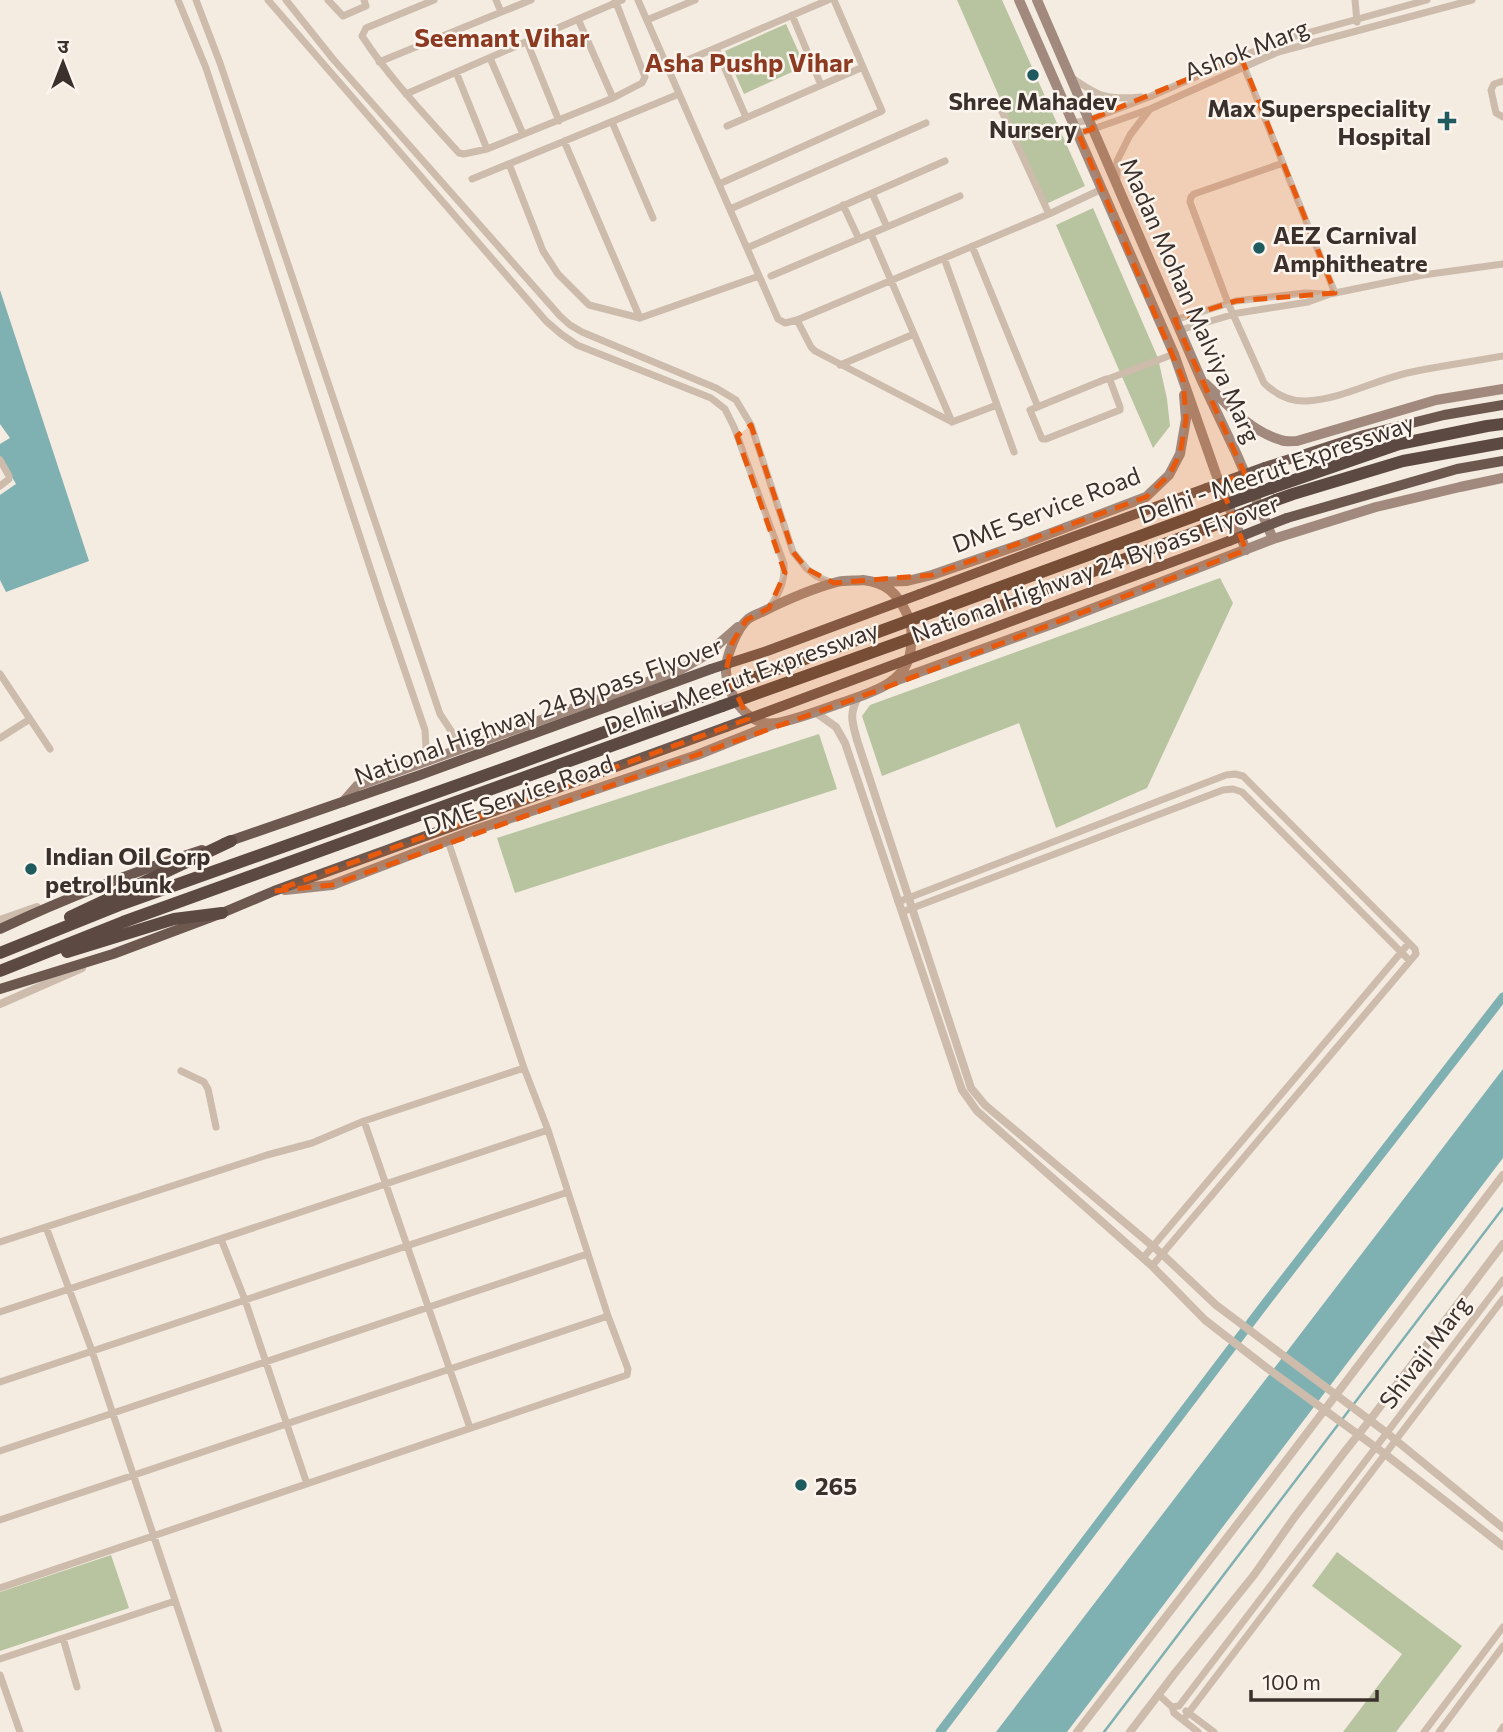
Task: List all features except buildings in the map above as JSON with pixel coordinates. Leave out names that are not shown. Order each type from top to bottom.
[{"type":"highway","name":"National Highway 24 Bypass Flyover","points":[[0,929],[151,866],[420,775],[1265,467],[1377,432],[1444,415],[1503,405]]},
{"type":"highway","name":"Delhi - Meerut Expressway","points":[[0,972],[123,922],[993,609],[1220,523],[1274,494],[1399,444],[1503,424]]},
{"type":"highway","name":"Delhi - Meerut Expressway","points":[[0,952],[122,904],[514,765],[1214,509],[1274,494],[1293,494],[1403,461],[1503,443]]},
{"type":"highway","name":"National Highway 24 Bypass Flyover","points":[[0,989],[113,954],[274,891],[1052,607],[1287,518],[1457,469],[1503,461]]},
{"type":"highway","points":[[0,952],[231,841]]},
{"type":"highway","points":[[0,972],[174,919],[222,913]]},
{"type":"main road","name":"Madan Mohan Malviya Marg","points":[[1019,0],[1174,354],[1246,550]]},
{"type":"main road","name":"Madan Mohan Malviya Marg","points":[[1037,0],[1273,540]]},
{"type":"main road","points":[[1201,379],[1239,416],[1282,441],[1305,439],[1436,400],[1503,389]]},
{"type":"main road","name":"DME Service Road","points":[[877,582],[907,581],[932,575],[1146,497],[1169,475],[1180,454],[1186,419],[1183,380]]},
{"type":"main road","points":[[888,683],[1273,540],[1376,507],[1503,478]]},
{"type":"main road","points":[[343,802],[357,786],[678,671],[706,655],[746,620],[782,602],[834,583],[863,580],[877,582],[900,600],[912,626],[911,657],[901,674],[879,690],[774,724],[760,722],[744,712],[733,695],[726,671],[732,643],[746,620]]},
{"type":"main road","name":"DME Service Road","points":[[274,891],[332,885],[448,841],[697,755],[774,724]]},
{"type":"street","points":[[178,0],[206,68],[425,730],[426,748],[422,763]]},
{"type":"street","points":[[196,0],[220,63],[440,714],[463,749]]},
{"type":"street","points":[[268,0],[561,334],[578,345],[711,398],[725,409],[784,565],[783,584],[769,608]]},
{"type":"street","points":[[286,0],[333,59],[570,326],[716,388],[736,400],[751,425],[793,552],[816,576],[834,583]]},
{"type":"street","points":[[328,0],[343,16],[366,6],[364,0]]},
{"type":"street","points":[[406,94],[617,1],[645,77],[640,86],[613,99],[487,149],[459,153],[406,94],[379,62],[362,36],[366,28],[434,0]]},
{"type":"street","points":[[496,0],[501,12]]},
{"type":"street","points":[[379,62],[531,0]]},
{"type":"street","points":[[638,0],[778,319],[785,323],[1049,214],[1102,189]]},
{"type":"street","points":[[647,20],[695,0]]},
{"type":"street","points":[[669,68],[828,0]]},
{"type":"street","points":[[719,184],[882,111],[834,0]]},
{"type":"street","points":[[1355,0],[1357,30]]},
{"type":"street","name":"Ashok Marg","points":[[1091,125],[1278,41],[1405,3],[1427,0]]},
{"type":"street","name":"Ashok Marg","points":[[1076,128],[1150,109],[1278,52],[1472,0]]},
{"type":"street","points":[[792,15],[821,85]]},
{"type":"street","points":[[578,19],[613,99]]},
{"type":"street","points":[[527,42],[559,121]]},
{"type":"street","points":[[716,48],[746,117]]},
{"type":"street","points":[[1241,57],[1332,293]]},
{"type":"street","points":[[491,58],[523,134]]},
{"type":"street","points":[[727,125],[863,66]]},
{"type":"street","points":[[456,72],[487,149]]},
{"type":"street","points":[[1070,77],[1092,93],[1108,98],[1149,97]]},
{"type":"street","points":[[1503,81],[1494,84],[1490,90],[1496,113],[1503,117]]},
{"type":"street","points":[[472,179],[679,94]]},
{"type":"street","points":[[998,103],[1049,214]]},
{"type":"street","points":[[1117,185],[1117,161],[1130,135],[1150,109]]},
{"type":"street","points":[[612,122],[653,218]]},
{"type":"street","points":[[730,209],[926,123]]},
{"type":"street","points":[[564,141],[640,318]]},
{"type":"street","points":[[747,248],[945,161]]},
{"type":"street","points":[[1283,163],[1194,194],[1189,202],[1227,303],[1264,383],[1272,391],[1286,398],[1305,401],[1328,398],[1405,374],[1503,356]]},
{"type":"street","points":[[509,164],[543,251],[558,274],[589,305],[640,318],[759,276]]},
{"type":"street","points":[[872,193],[887,227]]},
{"type":"street","points":[[771,276],[960,196]]},
{"type":"street","points":[[844,205],[859,239]]},
{"type":"street","points":[[871,234],[952,422]]},
{"type":"street","points":[[972,246],[1038,407]]},
{"type":"street","points":[[944,258],[1014,452]]},
{"type":"street","points":[[1178,325],[1308,302],[1332,293],[1423,275],[1503,264]]},
{"type":"street","points":[[1178,325],[1227,303],[1305,293],[1332,293]]},
{"type":"street","points":[[797,320],[813,349],[952,422],[997,405]]},
{"type":"street","points":[[840,365],[914,334]]},
{"type":"street","points":[[1108,379],[1120,410],[1041,438],[1030,411],[1108,379],[1174,354]]},
{"type":"street","points":[[737,436],[751,425]]},
{"type":"street","points":[[0,460],[9,476],[0,486]]},
{"type":"street","points":[[0,674],[50,749]]},
{"type":"street","points":[[858,697],[852,710],[855,730],[971,1088],[985,1105],[1154,1247],[1216,1305],[1387,1433],[1503,1528]]},
{"type":"street","points":[[815,712],[836,727],[845,743],[962,1090],[977,1111],[1152,1266],[1205,1320],[1376,1447],[1503,1546]]},
{"type":"street","points":[[0,738],[30,719]]},
{"type":"street","points":[[898,902],[1234,774],[1243,776],[1416,951],[1152,1266]]},
{"type":"street","points":[[902,912],[1223,790],[1233,789],[1242,792],[1410,961]]},
{"type":"street","points":[[0,1588],[627,1375],[628,1369],[587,1254],[548,1130],[524,1068],[448,841]]},
{"type":"street","points":[[0,920],[53,905]]},
{"type":"street","points":[[1143,1258],[1409,943]]},
{"type":"street","points":[[0,1004],[113,954]]},
{"type":"street","points":[[0,1242],[267,1155],[313,1143],[364,1121],[524,1068]]},
{"type":"street","points":[[181,1071],[204,1082],[216,1126]]},
{"type":"street","points":[[364,1121],[470,1428]]},
{"type":"street","points":[[0,1312],[548,1130]]},
{"type":"street","points":[[1077,1732],[1503,1175]]},
{"type":"street","points":[[0,1382],[568,1192]]},
{"type":"street","points":[[46,1227],[92,1351],[219,1730],[208,1732]]},
{"type":"street","points":[[221,1239],[245,1300],[307,1484]]},
{"type":"street","points":[[1130,1732],[1254,1575],[1294,1518],[1503,1244]]},
{"type":"street","points":[[0,1451],[587,1254]]},
{"type":"street","name":"Shivaji Marg","points":[[1175,1709],[1503,1280]]},
{"type":"street","name":"Shivaji Marg","points":[[1183,1720],[1503,1299]]},
{"type":"street","points":[[0,1520],[608,1316]]},
{"type":"street","points":[[0,1659],[175,1601]]},
{"type":"street","points":[[1424,1732],[1503,1628]]},
{"type":"street","points":[[63,1638],[77,1687]]},
{"type":"street","points":[[1439,1732],[1503,1646]]},
{"type":"street","points":[[0,1675],[20,1732]]},
{"type":"street","points":[[1159,1695],[1198,1732]]},
{"type":"street","points":[[0,1704],[9,1701]]},
{"type":"street","points":[[1175,1709],[1188,1713],[1214,1732]]},
{"type":"street","points":[[1500,1732],[1503,1727]]},
{"type":"highlighted area","points":[[1241,57],[1335,293],[1236,301],[1175,320],[1245,474],[1220,483],[1246,550],[879,690],[332,885],[274,891],[748,719],[726,671],[732,643],[746,620],[769,608],[785,573],[737,436],[751,425],[793,552],[807,569],[834,583],[932,575],[1146,497],[1169,475],[1180,454],[1186,419],[1183,380],[1078,133],[1093,129],[1089,120]]},
{"type":"green space","points":[[957,0],[1002,0],[1085,186],[1046,204]]},
{"type":"green space","points":[[786,24],[805,66],[744,94],[725,51]]},
{"type":"green space","points":[[1093,208],[1158,358],[1170,426],[1153,448],[1056,225]]},
{"type":"green space","points":[[1220,578],[1233,603],[1147,788],[1056,828],[1019,723],[882,776],[862,716],[870,705]]},
{"type":"green space","points":[[819,734],[837,789],[515,893],[497,838]]},
{"type":"green space","points":[[1337,1552],[1462,1646],[1396,1732],[1343,1732],[1402,1654],[1312,1586]]},
{"type":"green space","points":[[111,1555],[129,1608],[0,1651],[0,1592]]},
{"type":"water","points":[[0,290],[89,561],[6,592],[0,580],[0,495],[16,484],[0,456],[0,444],[10,438],[0,424]]},
{"type":"water","points":[[1503,1069],[1503,1158],[1067,1732],[996,1732]]},
{"type":"waterway","points":[[940,1732],[1267,1301],[1503,997]]},
{"type":"waterway","points":[[1104,1732],[1503,1208]]},
{"type":"place","name":"Shree Mahadev Nursery","points":[[1033,75]]},
{"type":"place","name":"Max Superspeciality Hospital","points":[[1447,121]]},
{"type":"place","name":"AEZ Carnival Amphitheatre","points":[[1259,248]]},
{"type":"place","name":"Indian Oil Corp petrol bunk","points":[[31,869]]},
{"type":"place","name":"265","points":[[801,1485]]},
{"type":"district","name":"Seemant Vihar","points":[[502,36]]},
{"type":"district","name":"Asha Pushp Vihar","points":[[749,61]]}]
